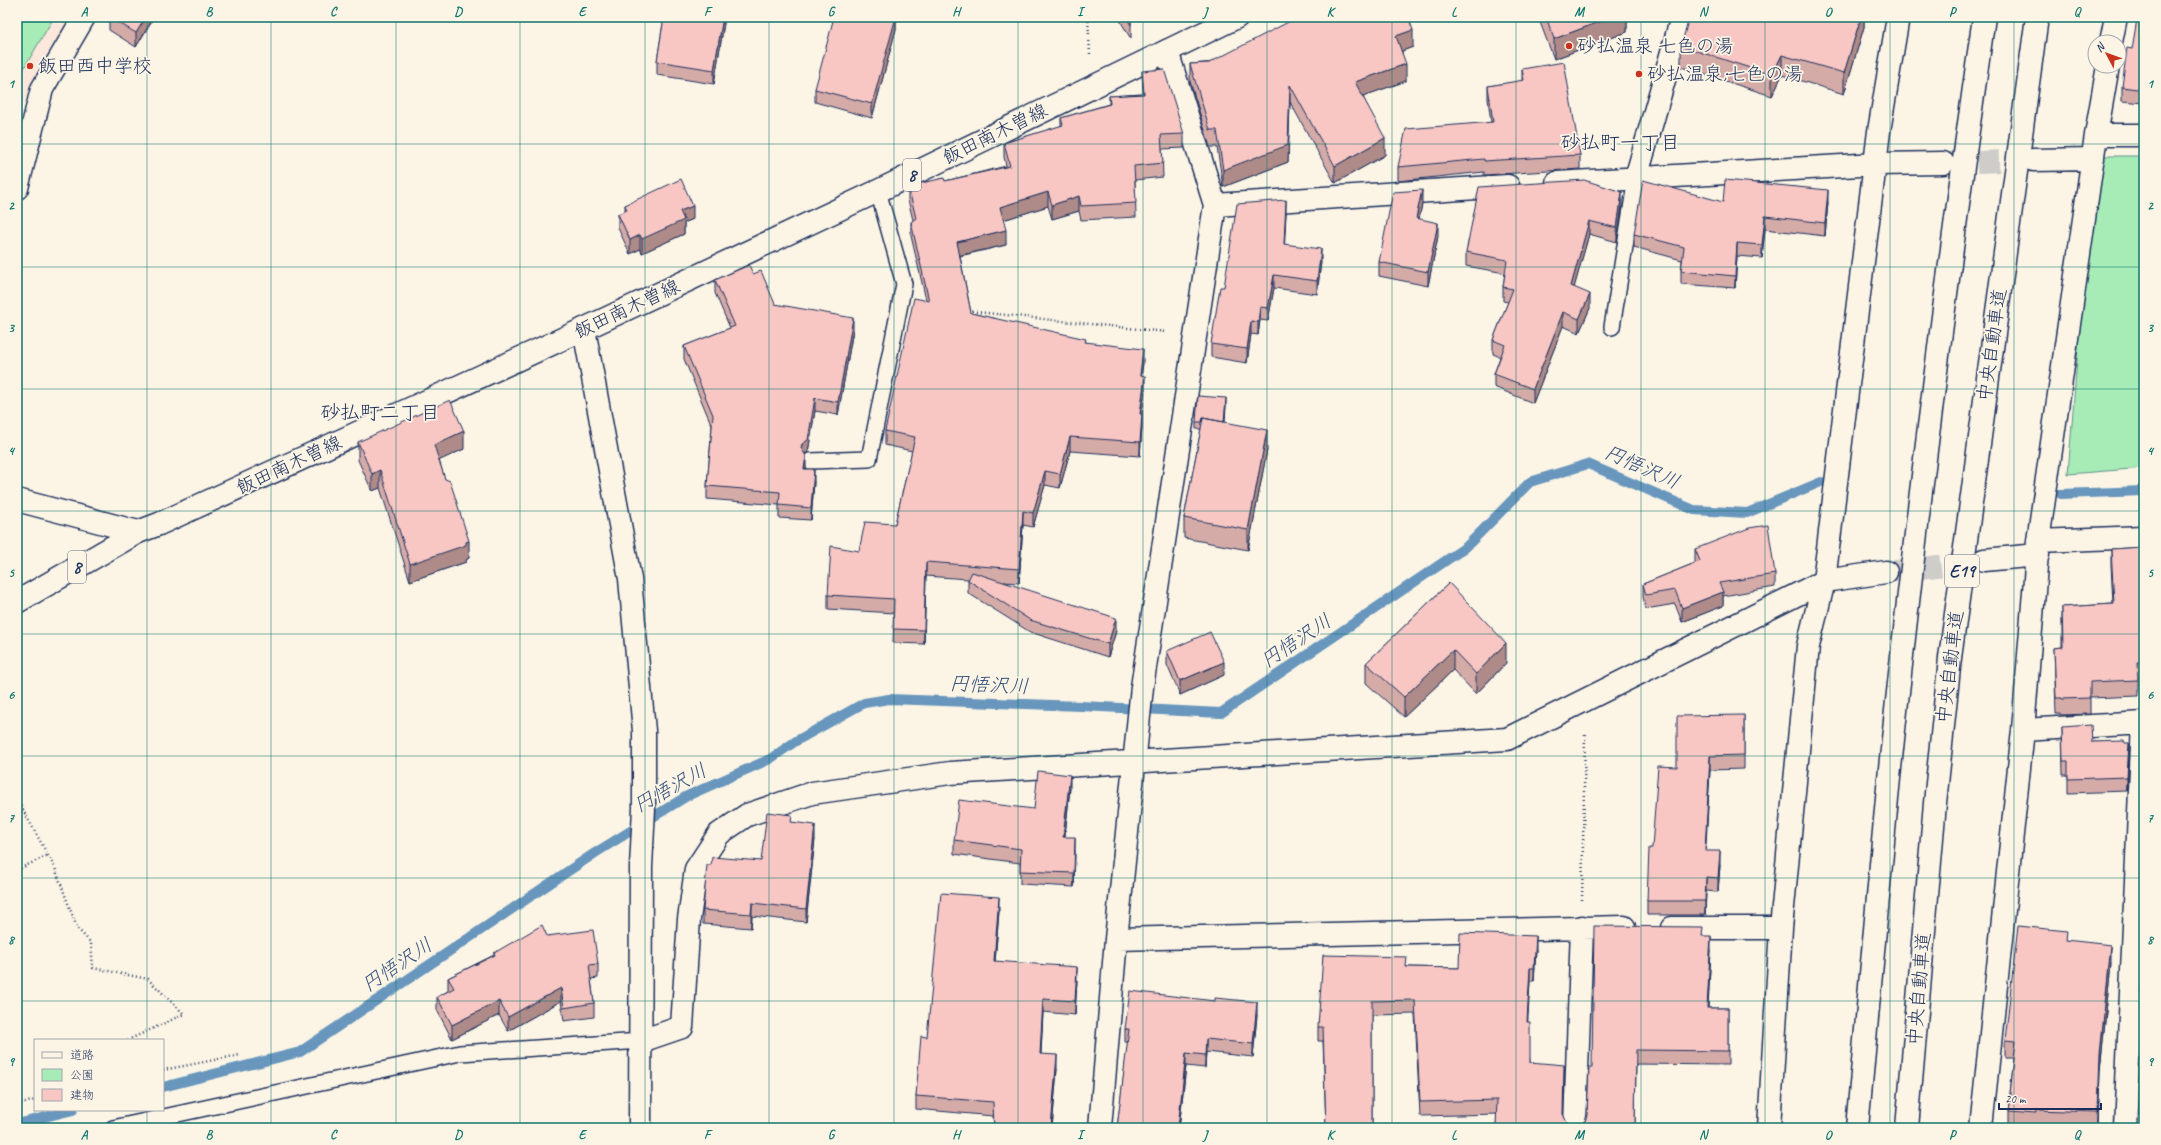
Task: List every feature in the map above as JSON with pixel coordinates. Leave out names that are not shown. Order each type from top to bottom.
[{"type":"main road","points":[[17,188],[42,89],[84,17]]},
{"type":"main road","name":"飯田南木曽線","points":[[17,602],[138,532],[159,524],[584,329],[878,191],[1093,85],[1237,17]]},
{"type":"main road","points":[[1636,178],[1682,17]]},
{"type":"main road","points":[[1769,1128],[1781,928],[1808,646],[1824,581],[1879,131],[1898,17]]},
{"type":"main road","points":[[1857,1128],[1887,796],[1917,526],[1962,167],[1984,17]]},
{"type":"main road","name":"中央自動車道","points":[[1907,1128],[1935,803],[1950,665],[2036,17]]},
{"type":"main road","points":[[2113,34],[2116,17]]},
{"type":"main road","points":[[1100,1128],[1116,939],[1133,761],[1142,687],[1215,205],[1167,51]]},
{"type":"main road","points":[[1981,1128],[2023,730],[2038,548],[2094,159],[2096,135],[2107,74]]},
{"type":"main road","points":[[2096,135],[2144,135]]},
{"type":"main road","points":[[2033,160],[2094,159]]},
{"type":"main road","points":[[1215,205],[1876,164],[1943,163]]},
{"type":"main road","points":[[584,329],[630,579],[644,731],[644,808],[641,867],[640,1128]]},
{"type":"main road","points":[[17,500],[138,532]]},
{"type":"main road","points":[[1984,560],[2038,548],[2144,537]]},
{"type":"main road","points":[[641,1041],[682,1027],[689,919],[696,869],[719,834],[747,814],[812,793],[950,773],[1507,739],[1824,581],[1886,572]]},
{"type":"main road","points":[[2023,730],[2143,723],[2125,1128]]},
{"type":"main road","points":[[1116,939],[1582,927],[1781,928]]},
{"type":"main road","points":[[1575,1128],[1582,927]]},
{"type":"lane","points":[[1612,327],[1636,178]]},
{"type":"lane","points":[[810,462],[869,459],[904,284],[878,191]]},
{"type":"lane","points":[[113,1128],[460,1053],[641,1041]]},
{"type":"path","points":[[1088,17],[1093,85]]},
{"type":"path","points":[[962,311],[1196,335]]},
{"type":"path","points":[[1582,927],[1585,700]]},
{"type":"path","points":[[17,799],[55,868],[76,928],[91,943],[92,968],[148,980],[184,1014],[130,1039]]},
{"type":"path","points":[[17,870],[48,855]]},
{"type":"path","points":[[164,1070],[240,1055]]},
{"type":"path","points":[[17,1105],[34,1100]]},
{"type":"shaded area","name":"飯田西中学校","points":[[17,17],[71,17],[17,114]]},
{"type":"green space","points":[[17,17],[54,17],[17,80]]},
{"type":"green space","points":[[2100,156],[2144,156],[2144,468],[2068,474],[2081,309]]},
{"type":"building","points":[[109,17],[146,17],[136,33]]},
{"type":"building","points":[[664,17],[723,17],[714,70],[657,61]]},
{"type":"building","points":[[834,17],[845,19],[846,17],[896,17],[872,104],[815,89]]},
{"type":"building","points":[[1126,17],[1131,17],[1131,25]]},
{"type":"building","points":[[1298,17],[1408,17],[1413,30],[1396,36],[1406,64],[1355,82],[1385,138],[1335,166],[1290,85],[1288,145],[1223,170],[1217,130],[1210,130],[1190,64],[1209,63]]},
{"type":"building","points":[[1546,17],[1612,17],[1554,39]]},
{"type":"building","points":[[1689,17],[1861,17],[1844,73],[1782,55],[1772,75],[1681,46]]},
{"type":"building","points":[[2137,19],[2144,20],[2144,90],[2122,87],[2124,74],[2127,74],[2127,48],[2132,49]]},
{"type":"building","points":[[1564,62],[1580,155],[1484,161],[1484,159],[1398,167],[1406,129],[1493,122],[1488,86],[1524,80],[1522,69]]},
{"type":"building","points":[[1164,69],[1184,134],[1161,135],[1163,163],[1134,166],[1136,203],[1081,206],[1079,196],[1052,205],[1048,192],[1000,207],[1006,230],[957,242],[971,313],[1086,339],[1085,342],[1143,349],[1140,375],[1145,376],[1140,414],[1142,414],[1140,442],[1070,437],[1060,474],[1045,471],[1033,513],[1023,511],[1019,569],[926,562],[924,630],[893,629],[894,599],[828,595],[831,546],[859,551],[865,522],[895,524],[915,437],[885,431],[914,298],[929,301],[911,222],[916,218],[908,186],[944,178],[945,181],[1010,166],[1004,143],[1063,125],[1061,118],[1110,104],[1109,96],[1144,94],[1142,71]]},
{"type":"building","points":[[681,179],[693,206],[680,211],[684,220],[642,239],[640,235],[630,240],[618,214],[627,210],[625,205]]},
{"type":"building","points":[[1584,180],[1622,192],[1617,228],[1589,221],[1571,286],[1590,294],[1579,319],[1563,312],[1533,389],[1494,374],[1505,345],[1493,340],[1513,289],[1503,287],[1507,260],[1466,252],[1479,187]]},
{"type":"building","points":[[1643,180],[1723,202],[1725,180],[1828,190],[1825,223],[1765,216],[1762,245],[1737,243],[1735,276],[1681,271],[1684,247],[1634,234]]},
{"type":"building","points":[[1422,190],[1416,218],[1438,223],[1428,272],[1379,262],[1393,192]]},
{"type":"building","points":[[1286,200],[1284,244],[1321,249],[1317,281],[1274,275],[1268,308],[1260,307],[1258,322],[1251,321],[1247,349],[1211,344],[1220,287],[1224,287],[1237,204]]},
{"type":"building","points":[[749,265],[753,274],[761,271],[775,304],[853,318],[838,402],[815,398],[808,440],[802,444],[801,448],[806,456],[804,469],[814,469],[811,508],[779,505],[780,492],[707,486],[713,415],[684,346],[735,326],[715,280]]},
{"type":"building","points":[[1198,396],[1226,398],[1224,422],[1203,418],[1202,422],[1196,422]]},
{"type":"building","points":[[450,400],[464,431],[434,445],[445,479],[450,481],[469,541],[466,542],[466,545],[410,564],[380,470],[372,474],[358,442]]},
{"type":"building","points":[[1203,418],[1267,430],[1248,530],[1184,518]]},
{"type":"building","points":[[1768,525],[1775,574],[1719,583],[1723,592],[1682,608],[1675,590],[1646,595],[1643,584],[1700,561],[1695,549],[1749,528]]},
{"type":"building","points":[[2144,547],[2144,662],[2137,662],[2138,680],[2090,682],[2090,698],[2056,698],[2054,648],[2063,647],[2062,607],[2114,604],[2111,549]]},
{"type":"building","points":[[972,572],[1116,618],[1108,644],[1030,620],[968,580]]},
{"type":"building","points":[[1449,583],[1506,643],[1476,674],[1453,650],[1404,697],[1366,663]]},
{"type":"building","points":[[1210,632],[1224,662],[1180,681],[1167,651]]},
{"type":"building","points":[[1744,715],[1744,755],[1710,756],[1705,851],[1720,851],[1718,878],[1706,877],[1705,901],[1647,901],[1649,848],[1652,848],[1658,766],[1677,767],[1677,716]]},
{"type":"building","points":[[2091,725],[2092,742],[2124,741],[2125,743],[2129,743],[2127,777],[2068,779],[2068,761],[2063,761],[2062,727]]},
{"type":"building","points":[[1038,771],[1070,775],[1063,837],[1075,837],[1074,873],[1020,871],[1021,849],[954,840],[959,800],[1034,809]]},
{"type":"building","points":[[767,812],[792,815],[791,822],[815,825],[806,909],[752,903],[751,914],[703,910],[707,865],[711,865],[712,857],[761,861]]},
{"type":"building","points":[[941,893],[999,897],[994,961],[1077,967],[1075,1001],[1043,999],[1040,1054],[1057,1055],[1051,1128],[994,1128],[993,1102],[916,1096],[921,1036],[927,1037]]},
{"type":"building","points":[[542,925],[547,936],[593,930],[598,964],[589,965],[594,1003],[564,1008],[561,988],[508,1017],[499,1001],[452,1025],[437,997],[454,988],[448,978],[495,955],[494,953]]},
{"type":"building","points":[[1594,926],[1703,927],[1702,936],[1711,936],[1707,1008],[1728,1008],[1728,1051],[1636,1050],[1635,1128],[1496,1128],[1497,1100],[1420,1102],[1415,1000],[1372,1001],[1372,1128],[1326,1128],[1323,1027],[1318,1027],[1323,955],[1407,957],[1406,967],[1459,968],[1460,933],[1536,936],[1534,968],[1530,968],[1527,1022],[1530,1022],[1530,1062],[1564,1065],[1563,1114],[1568,1125],[1575,1127],[1585,1121],[1587,1115],[1589,1067],[1592,1067]]},
{"type":"building","points":[[2018,926],[2067,931],[2066,940],[2111,945],[2100,1053],[2098,1112],[2036,1110],[2036,1113],[2008,1111],[2016,1041],[2005,1040]]},
{"type":"building","points":[[1130,991],[1215,1001],[1215,998],[1257,1002],[1253,1044],[1206,1039],[1205,1055],[1186,1053],[1178,1128],[1117,1128],[1129,1029],[1125,1029]]},
{"type":"waterway","name":"円悟沢川","points":[[164,1087],[300,1052],[595,853],[687,796],[770,759],[796,741],[864,703],[889,699],[1221,713],[1466,547],[1530,482],[1588,464],[1694,510],[1747,513],[1821,482]]},
{"type":"waterway","name":"円悟沢川","points":[[2061,494],[2144,491]]},
{"type":"waterway","name":"円悟沢川","points":[[17,1124],[69,1111]]},
{"type":"tunnel","points":[[1944,163],[2033,160]]},
{"type":"tunnel","points":[[1886,572],[1981,561]]},
{"type":"place","name":"砂払温泉 七色の湯","points":[[1569,46]]},
{"type":"place","name":"飯田西中学校","points":[[30,66]]},
{"type":"place","name":"砂払温泉;七色の湯","points":[[1639,74]]},
{"type":"district","name":"砂払町一丁目","points":[[1620,142]]},
{"type":"district","name":"砂払町二丁目","points":[[380,412]]}]
